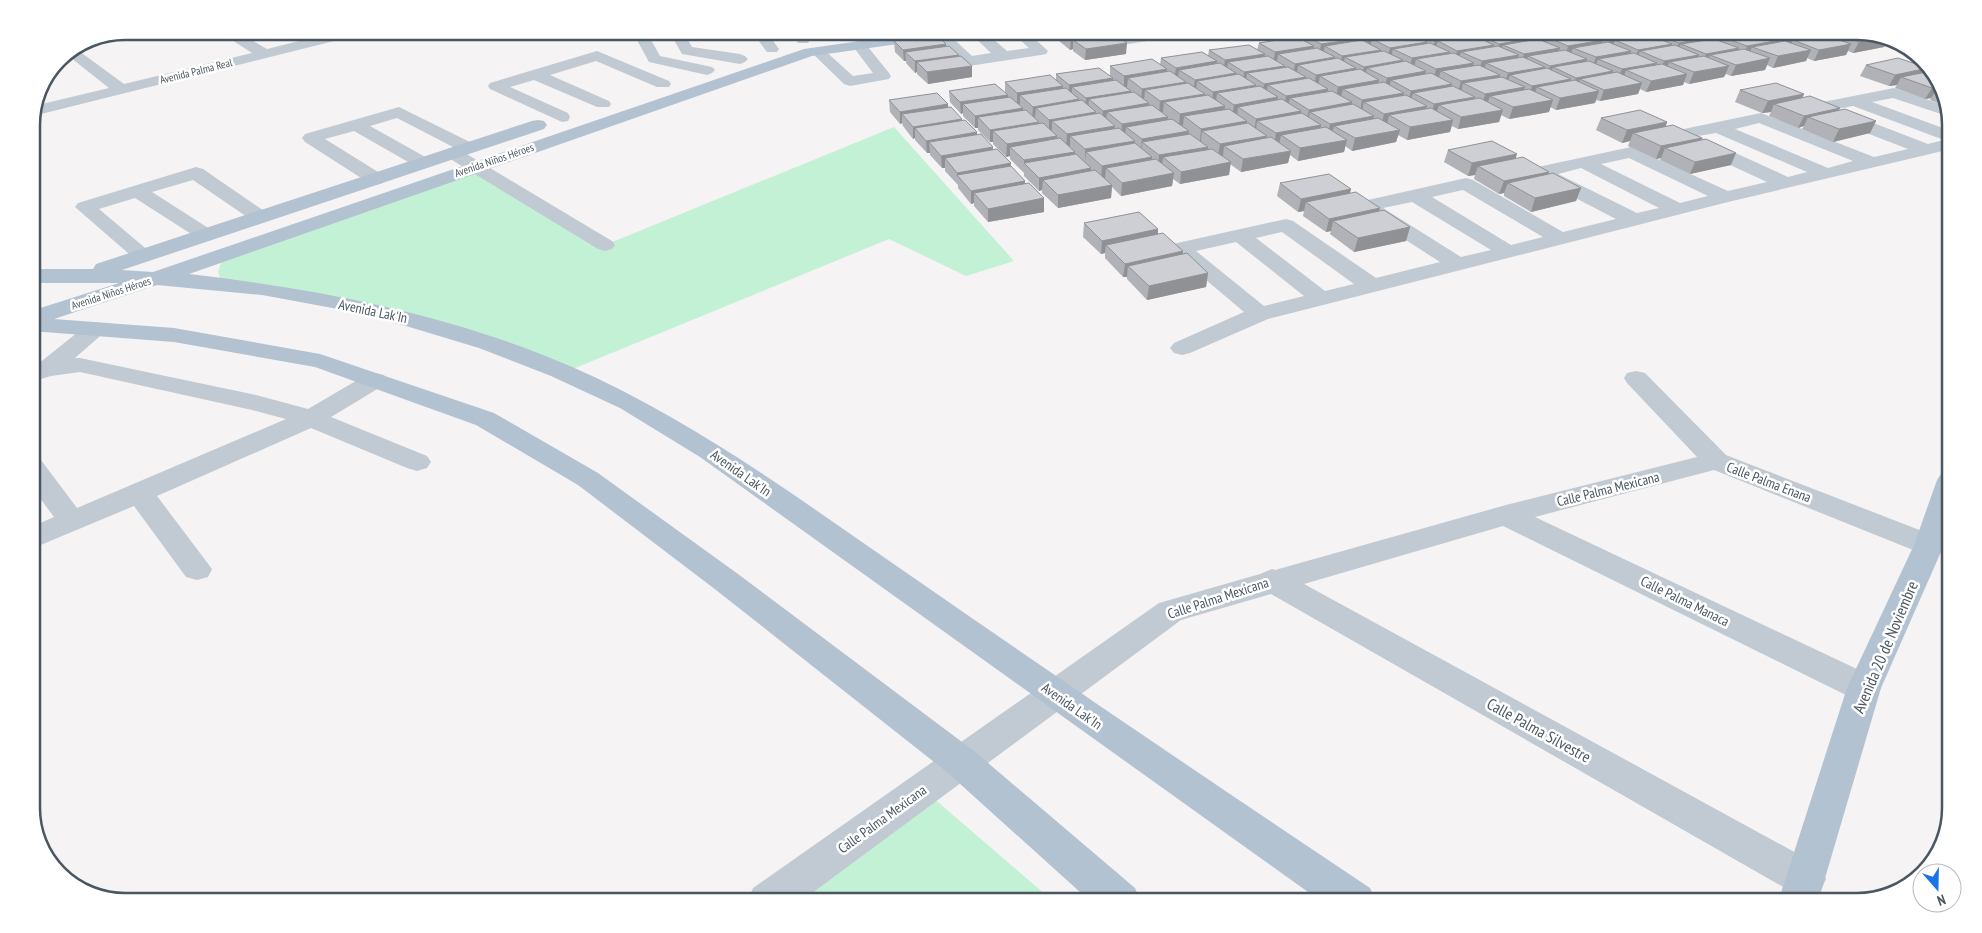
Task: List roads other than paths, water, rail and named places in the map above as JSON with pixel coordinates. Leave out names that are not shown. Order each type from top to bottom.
[{"type":"main road","name":"Avenida Niños Héroes","points":[[40,316],[151,267],[206,235],[772,49],[804,43],[859,46],[900,40]]},
{"type":"main road","name":"Avenida Niños Héroes","points":[[151,267],[229,253],[476,166],[804,43]]},
{"type":"main road","points":[[223,285],[218,278],[218,267],[229,253]]},
{"type":"main road","name":"Avenida Lak'In","points":[[40,276],[88,274],[151,267],[223,285],[285,293],[411,318],[532,360],[630,404],[715,454],[1055,694],[1343,893]]},
{"type":"main road","name":"Avenida Niños Héroes","points":[[40,289],[88,274]]},
{"type":"main road","points":[[40,325],[174,335],[320,361],[485,419],[588,480],[727,582],[961,762],[1111,893]]},
{"type":"main road","name":"Avenida 20 de Noviembre","points":[[1802,890],[1864,688],[1929,545],[1942,507]]},
{"type":"street","points":[[241,40],[265,54]]},
{"type":"street","name":"Avenida Palma Real","points":[[42,109],[321,40]]},
{"type":"street","points":[[644,40],[654,59],[707,70]]},
{"type":"street","points":[[681,40],[687,51],[740,60]]},
{"type":"street","points":[[765,40],[772,49]]},
{"type":"street","points":[[946,40],[969,61],[1041,51],[1028,40]]},
{"type":"street","points":[[985,40],[1003,56]]},
{"type":"street","points":[[804,43],[850,81],[883,76],[859,46]]},
{"type":"street","points":[[77,55],[122,90]]},
{"type":"street","points":[[562,117],[496,86],[596,56],[663,84]]},
{"type":"street","points":[[572,63],[597,74]]},
{"type":"street","points":[[535,74],[620,98]]},
{"type":"street","points":[[1928,150],[1818,108],[1894,93],[1940,109]]},
{"type":"street","points":[[1854,101],[1942,134]]},
{"type":"street","points":[[376,179],[311,138],[399,112],[461,150],[476,166],[604,245]]},
{"type":"street","points":[[1786,183],[1680,136],[1761,118],[1873,163]]},
{"type":"street","points":[[356,125],[423,163]]},
{"type":"street","points":[[1717,127],[1827,174]]},
{"type":"street","points":[[1182,348],[1260,314],[1726,197],[1942,146]]},
{"type":"street","points":[[1634,220],[1540,172],[1632,152],[1726,197]]},
{"type":"street","points":[[1585,163],[1679,210]]},
{"type":"street","points":[[151,267],[85,207],[196,173],[260,217]]},
{"type":"street","points":[[1459,265],[1366,206],[1466,184],[1562,239]]},
{"type":"street","points":[[137,191],[206,235]]},
{"type":"street","points":[[1415,195],[1509,252]]},
{"type":"street","points":[[1260,314],[1180,248],[1286,225],[1372,286]]},
{"type":"street","points":[[1241,236],[1322,298]]},
{"type":"street","points":[[40,371],[96,329]]},
{"type":"street","points":[[40,372],[80,365],[256,403],[311,418],[417,462]]},
{"type":"street","name":"Calle Palma Enana","points":[[1636,378],[1716,461],[1929,545]]},
{"type":"street","points":[[40,535],[311,418],[375,380]]},
{"type":"street","name":"Calle Palma Mexicana","points":[[779,893],[1170,611],[1272,580],[1506,515],[1716,461]]},
{"type":"street","points":[[40,477],[72,521]]},
{"type":"street","points":[[139,492],[197,569]]},
{"type":"street","name":"Calle Palma Manaca","points":[[1506,515],[1864,688]]},
{"type":"street","name":"Calle Palma Silvestre","points":[[1272,580],[1802,890]]}]
